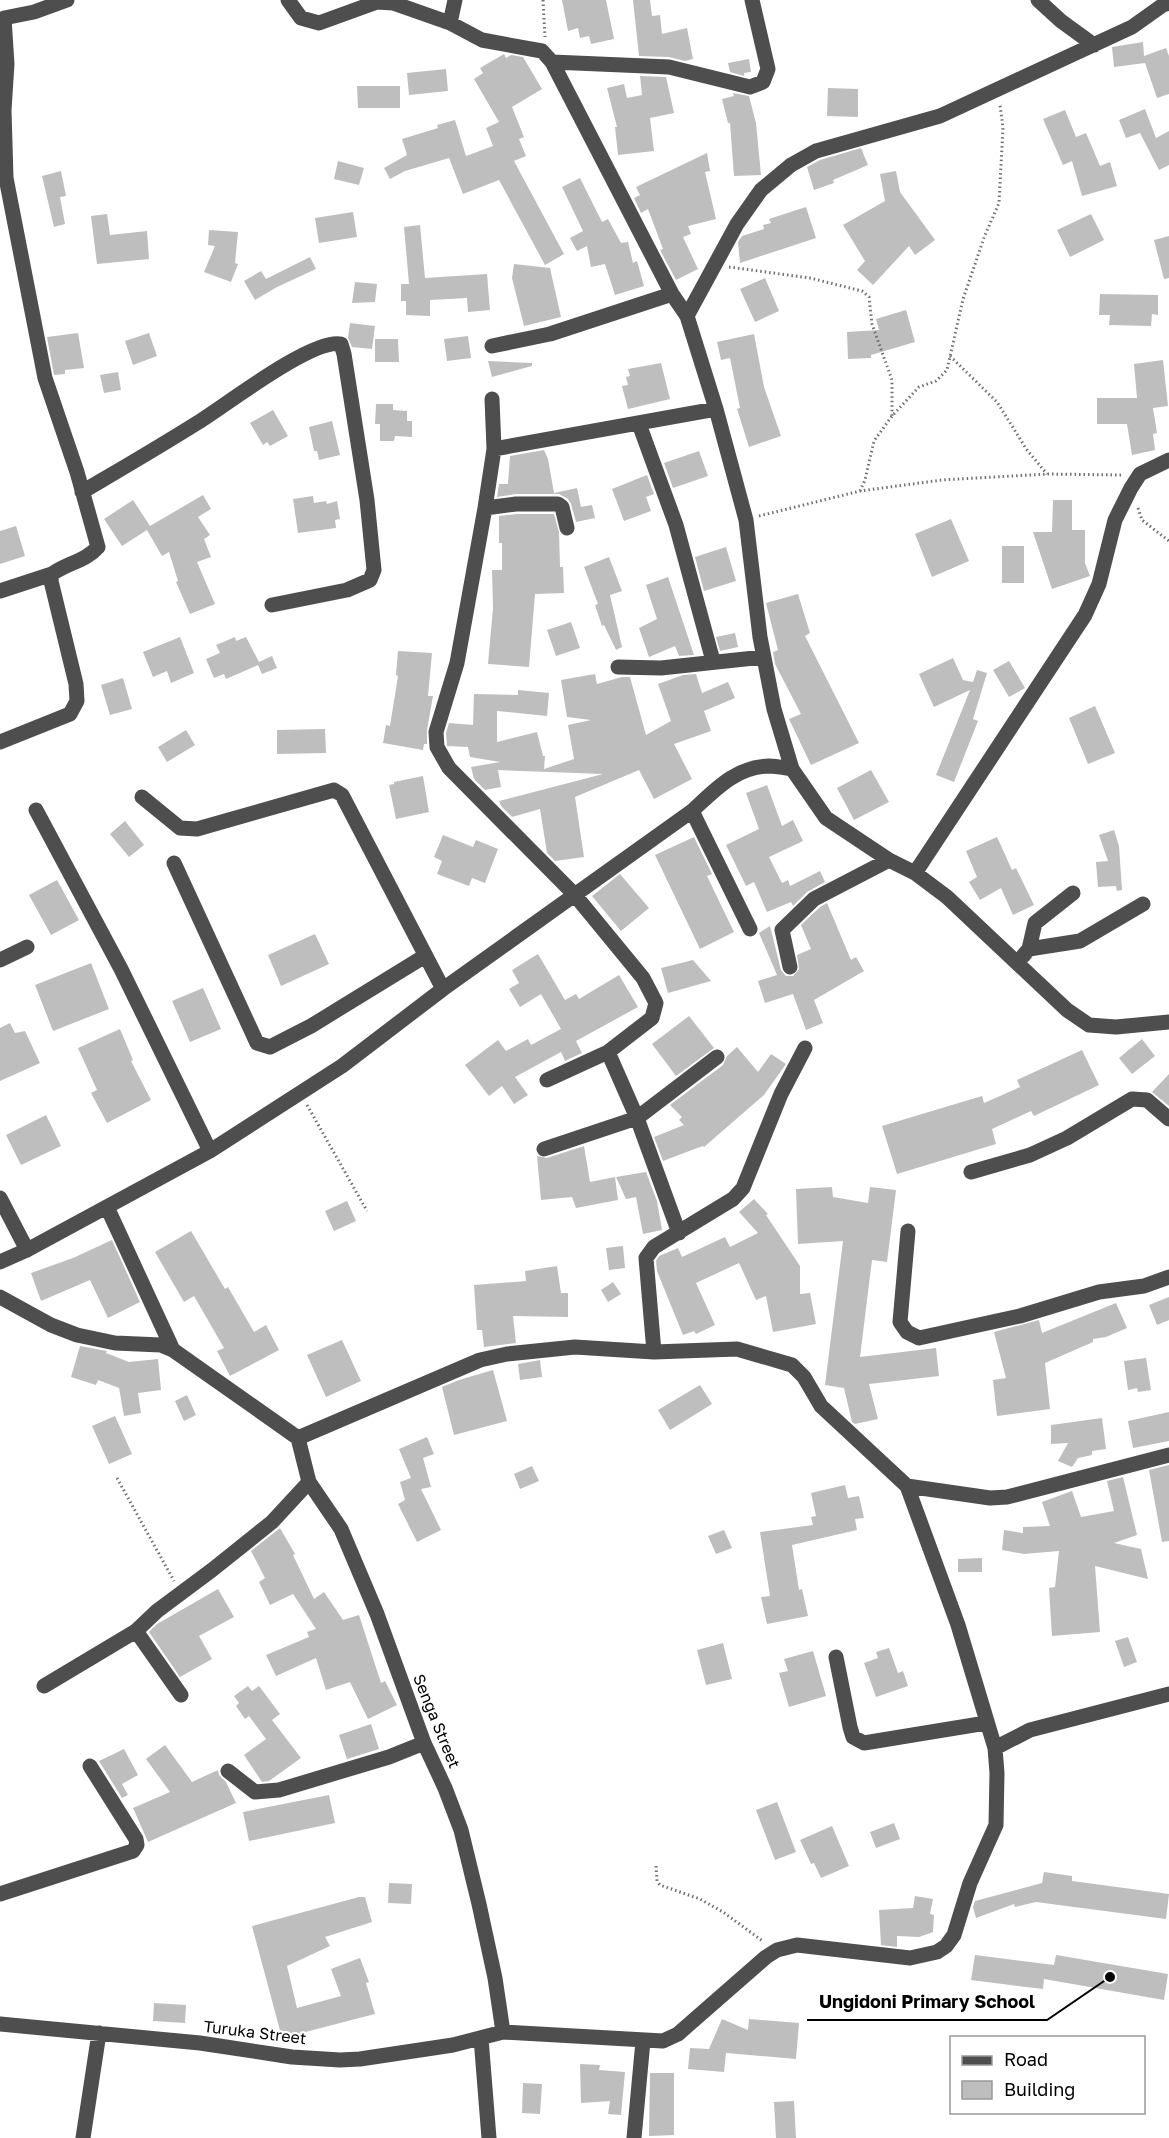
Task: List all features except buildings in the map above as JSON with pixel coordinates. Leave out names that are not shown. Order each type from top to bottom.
[{"type":"street","points":[[0,591],[52,574],[61,567],[91,556],[98,547],[45,378],[3,178],[7,64],[2,14],[34,12],[67,0]]},
{"type":"street","points":[[288,0],[301,18],[319,23],[377,2],[393,3],[450,23],[482,40],[542,51],[549,59],[672,294],[687,316],[716,409],[746,520],[764,657],[774,709],[792,769],[826,818],[889,860],[915,873],[947,897],[1067,1011],[1089,1026],[1116,1027],[1169,1022]]},
{"type":"street","points":[[450,23],[455,0]]},
{"type":"street","points":[[549,59],[669,67],[750,87],[763,82],[768,69],[752,0]]},
{"type":"street","points":[[1038,0],[1061,21],[1094,45]]},
{"type":"street","points":[[687,316],[737,224],[761,190],[791,165],[816,151],[940,116],[1132,27],[1169,3]]},
{"type":"street","points":[[492,346],[550,334],[672,294]]},
{"type":"street","points":[[82,492],[200,422],[252,385],[312,351],[334,343],[341,344],[368,500],[374,570],[370,580],[347,590],[272,604]]},
{"type":"street","points":[[492,399],[494,449],[485,508],[457,663],[436,732],[437,747],[449,768],[574,894],[643,978],[656,1003],[652,1018],[608,1052],[547,1080]]},
{"type":"street","points":[[494,449],[716,409]]},
{"type":"street","points":[[639,424],[676,525],[713,661]]},
{"type":"street","points":[[915,873],[1084,615],[1099,584],[1115,520],[1140,474],[1169,460]]},
{"type":"street","points":[[485,508],[516,504],[558,504],[562,507],[567,528]]},
{"type":"street","points":[[0,742],[70,714],[77,701],[76,684],[51,581],[52,574]]},
{"type":"street","points":[[618,667],[661,668],[764,657]]},
{"type":"street","points":[[0,1262],[27,1250],[210,1151],[342,1066],[443,989],[692,810],[728,778],[748,770],[769,766],[792,769]]},
{"type":"street","points":[[142,798],[180,828],[197,829],[334,790],[342,795],[443,989]]},
{"type":"street","points":[[36,810],[116,958],[210,1151]]},
{"type":"street","points":[[692,810],[750,929]]},
{"type":"street","points":[[790,967],[782,930],[789,922],[814,899],[889,860]]},
{"type":"street","points":[[174,863],[256,1043],[270,1047],[312,1026],[424,956]]},
{"type":"street","points":[[1018,963],[1029,949],[1035,923],[1073,892]]},
{"type":"street","points":[[1029,949],[1080,941],[1143,904]]},
{"type":"street","points":[[0,960],[27,946]]},
{"type":"street","points":[[654,1352],[646,1257],[654,1247],[734,1199],[743,1188],[781,1094],[805,1048]]},
{"type":"street","points":[[608,1052],[637,1118],[679,1233]]},
{"type":"street","points":[[544,1149],[637,1118],[717,1057]]},
{"type":"street","points":[[970,1172],[1030,1155],[1067,1138],[1131,1099],[1147,1100],[1169,1119]]},
{"type":"street","points":[[0,1198],[27,1250]]},
{"type":"street","points":[[107,1207],[173,1350]]},
{"type":"street","points":[[908,1231],[900,1322],[907,1332],[919,1338],[1020,1316],[1099,1292],[1144,1286],[1169,1277]]},
{"type":"street","points":[[0,1297],[51,1325],[77,1335],[115,1343],[161,1346],[173,1350],[298,1438],[480,1360],[507,1354],[575,1347],[654,1352],[738,1349],[792,1365],[804,1377],[821,1406],[907,1486],[958,1625],[995,1748],[996,1825],[970,1883],[954,1935],[946,1946],[937,1952],[910,1958],[797,1945],[777,1950]]},
{"type":"street","name":"Senga Street","points":[[298,1438],[309,1482],[341,1529],[377,1614],[424,1743],[461,1830],[495,1978],[503,2032]]},
{"type":"street","points":[[907,1486],[990,1498],[1007,1497],[1169,1455]]},
{"type":"street","points":[[44,1686],[136,1631],[157,1611],[272,1522],[309,1482]]},
{"type":"street","points":[[136,1631],[181,1695]]},
{"type":"street","points":[[836,1657],[853,1737],[864,1743],[986,1723]]},
{"type":"street","points":[[995,1748],[1030,1730],[1169,1694]]},
{"type":"street","points":[[228,1772],[255,1792],[279,1790],[389,1757],[424,1743]]},
{"type":"street","points":[[0,1894],[133,1851],[137,1845],[136,1839],[90,1766]]},
{"type":"street","name":"Turuka Street","points":[[0,2024],[200,2043],[292,2057],[340,2060],[360,2060],[442,2047],[503,2032],[663,2041],[678,2034],[777,1950]]},
{"type":"street","points":[[83,2138],[99,2033]]},
{"type":"street","points":[[482,2038],[489,2138]]},
{"type":"street","points":[[634,2138],[643,2041]]},
{"type":"path","points":[[543,0],[549,59]]},
{"type":"path","points":[[860,491],[865,480],[874,441],[892,416],[919,387],[936,381],[947,370],[963,299],[985,235],[999,203],[1003,128],[998,91]]},
{"type":"path","points":[[716,266],[810,278],[862,291],[869,297],[872,324],[892,380],[892,416]]},
{"type":"path","points":[[950,356],[997,402],[1027,450],[1047,474]]},
{"type":"path","points":[[746,520],[860,491],[942,480],[1047,474],[1140,474]]},
{"type":"path","points":[[1131,489],[1142,520],[1169,541]]},
{"type":"path","points":[[300,1093],[367,1211]]},
{"type":"path","points":[[117,1478],[181,1593]]},
{"type":"path","points":[[656,1866],[657,1881],[660,1885],[700,1899],[723,1912],[777,1950]]},
{"type":"place","name":"Ungidoni Primary School","points":[[1110,1977]]}]
